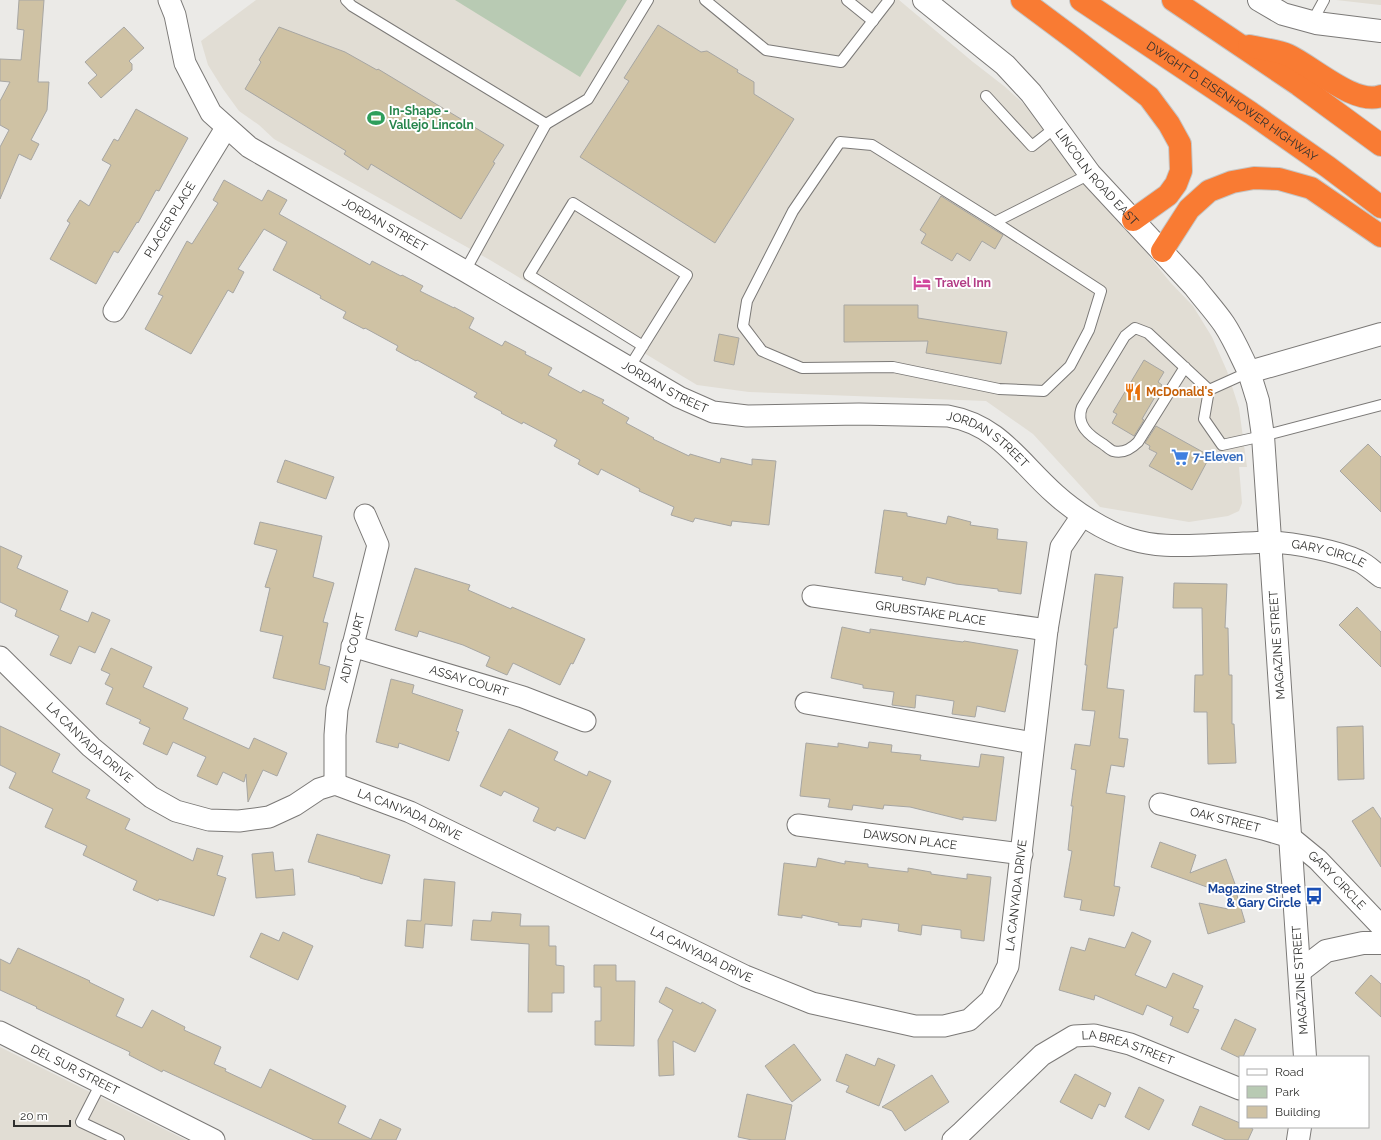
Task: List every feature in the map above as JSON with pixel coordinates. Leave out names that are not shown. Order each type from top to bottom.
[{"type":"highway","points":[[1022,0],[1077,41],[1148,98],[1170,124],[1180,144],[1181,171],[1176,184],[1168,195],[1133,220]]},
{"type":"highway","name":"DWIGHT D. EISENHOWER HIGHWAY","points":[[1081,0],[1251,113],[1328,167],[1381,207]]},
{"type":"highway","points":[[1173,0],[1239,44],[1381,144]]},
{"type":"highway","points":[[1239,44],[1287,54],[1350,92],[1368,98],[1381,96]]},
{"type":"highway","points":[[1162,251],[1189,209],[1209,191],[1232,182],[1254,178],[1279,179],[1311,188],[1381,236]]},
{"type":"street","name":"JORDAN STREET","points":[[169,0],[175,15],[185,63],[211,113],[249,147],[465,271],[679,397],[713,412],[747,416],[859,414],[948,416],[962,418],[977,424],[1012,450],[1055,495],[1082,516],[1129,538],[1155,545],[1182,546],[1270,542]]},
{"type":"street","name":"LINCOLN ROAD EAST","points":[[924,0],[1004,65],[1031,92],[1090,174],[1194,286],[1224,325],[1249,372]]},
{"type":"street","points":[[1259,0],[1283,14],[1312,22],[1381,31]]},
{"type":"street","name":"PLACER PLACE","points":[[114,311],[226,128]]},
{"type":"street","points":[[1249,372],[1381,334]]},
{"type":"street","name":"MAGAZINE STREET","points":[[1249,372],[1258,401],[1263,436],[1305,1056]]},
{"type":"street","name":"ADIT COURT","points":[[335,784],[335,735],[337,709],[378,544],[365,515]]},
{"type":"street","name":"LA CANYADA DRIVE","points":[[0,657],[91,747],[151,797],[176,811],[209,820],[239,821],[270,817],[319,789],[335,784],[410,812],[745,976],[812,1003],[915,1026],[944,1026],[969,1020],[990,1000],[1008,966],[1047,630],[1061,547],[1082,516]]},
{"type":"street","name":"GARY CIRCLE","points":[[1270,542],[1298,545],[1335,553],[1360,562],[1381,577]]},
{"type":"street","name":"GRUBSTAKE PLACE","points":[[814,596],[1047,630]]},
{"type":"street","name":"ASSAY COURT","points":[[352,646],[523,697],[585,721]]},
{"type":"street","points":[[806,703],[1033,743]]},
{"type":"street","name":"OAK STREET","points":[[1160,804],[1290,837]]},
{"type":"street","name":"DAWSON PLACE","points":[[798,825],[1022,854]]},
{"type":"street","name":"GARY CIRCLE","points":[[1290,837],[1318,860],[1381,926]]},
{"type":"street","points":[[1300,971],[1326,951],[1363,943],[1381,943]]},
{"type":"street","name":"DEL SUR STREET","points":[[0,1032],[207,1138]]},
{"type":"street","name":"LA BREA STREET","points":[[953,1140],[1042,1055],[1074,1036],[1094,1035],[1130,1044],[1239,1089]]},
{"type":"street","points":[[1298,1140],[1300,1128]]},
{"type":"lane","points":[[346,0],[352,6],[546,124]]},
{"type":"lane","points":[[465,271],[546,124],[588,99],[648,0]]},
{"type":"lane","points":[[705,0],[766,50],[841,62],[889,0]]},
{"type":"lane","points":[[847,0],[873,21]]},
{"type":"lane","points":[[1312,22],[1324,0]]},
{"type":"lane","points":[[986,96],[1032,146],[1056,127]]},
{"type":"lane","points":[[840,142],[872,145],[995,222],[1101,291],[1088,330],[1070,366],[1044,391],[998,389],[894,367],[802,368],[762,351],[744,326],[747,302],[793,212],[840,142]]},
{"type":"lane","points":[[995,222],[1090,174]]},
{"type":"lane","points":[[629,368],[643,346],[687,275],[573,203],[530,275],[643,346]]},
{"type":"lane","points":[[1185,367],[1138,442],[1132,448],[1123,451],[1113,451],[1090,436],[1084,430],[1080,415],[1082,407],[1125,336],[1135,328],[1148,333],[1185,367],[1209,390]]},
{"type":"lane","points":[[1209,390],[1249,372]]},
{"type":"lane","points":[[1209,390],[1204,419],[1222,445],[1263,436],[1381,405]]},
{"type":"lane","points":[[101,1083],[81,1122],[119,1140]]},
{"type":"shaded area","points":[[256,0],[899,0],[1004,86],[1035,114],[1170,282],[1193,306],[1212,337],[1227,371],[1239,408],[1247,467],[1239,467],[1242,503],[1239,511],[1228,516],[1189,522],[1100,507],[1033,434],[986,401],[749,392],[697,385],[490,260],[274,139],[259,125],[239,111],[208,65],[201,41]]},
{"type":"shaded area","points":[[1336,0],[1381,0],[1381,5],[1380,5]]},
{"type":"shaded area","points":[[0,1047],[186,1140],[0,1140]]},
{"type":"green space","points":[[455,0],[627,0],[580,77]]},
{"type":"building","points":[[19,0],[44,0],[38,82],[49,82],[47,110],[31,140],[39,144],[31,160],[19,154],[0,199],[0,147],[9,130],[0,125],[0,101],[10,82],[0,81],[0,59],[21,60],[24,30],[17,29]]},
{"type":"building","points":[[658,25],[701,52],[707,51],[738,70],[737,72],[754,82],[754,94],[794,119],[715,243],[580,157],[629,81],[624,78]]},
{"type":"building","points":[[124,27],[144,48],[129,61],[132,64],[132,70],[101,98],[88,83],[97,75],[85,62]]},
{"type":"building","name":"In-Shape - Vallejo Lincoln","points":[[279,27],[345,52],[377,70],[378,69],[504,145],[493,162],[495,163],[461,219],[371,164],[368,170],[344,154],[346,151],[245,89],[261,62],[259,60]]},
{"type":"building","points":[[136,109],[188,138],[159,191],[156,190],[138,223],[137,222],[118,253],[114,251],[96,284],[50,259],[70,223],[67,221],[80,200],[89,206],[111,165],[102,160],[114,139],[118,141]]},
{"type":"building","points":[[224,180],[262,201],[268,190],[287,200],[279,214],[370,265],[372,261],[423,286],[420,291],[474,318],[469,328],[502,346],[505,341],[526,352],[525,354],[552,368],[548,375],[581,393],[583,390],[604,400],[602,403],[629,418],[626,423],[654,438],[653,439],[689,456],[690,454],[720,463],[721,458],[752,465],[752,459],[776,461],[769,525],[732,521],[731,526],[695,518],[693,522],[671,515],[674,507],[639,491],[640,489],[601,469],[598,475],[578,464],[580,460],[554,446],[557,440],[523,422],[522,424],[474,397],[477,393],[396,350],[398,346],[343,318],[346,312],[320,298],[321,296],[273,270],[287,242],[264,229],[238,269],[244,272],[233,293],[228,290],[191,354],[145,329],[163,296],[158,294],[187,241],[192,244],[218,203],[213,200]]},
{"type":"building","points":[[941,196],[1003,235],[995,249],[982,241],[970,261],[957,253],[952,261],[921,243],[926,234],[920,230]]},
{"type":"building","points":[[844,305],[918,305],[918,318],[1007,332],[1001,364],[926,353],[928,341],[844,342]]},
{"type":"building","points":[[719,334],[739,338],[734,365],[714,361]]},
{"type":"building","points":[[1144,360],[1164,372],[1158,382],[1162,385],[1134,436],[1112,423],[1117,414],[1113,412]]},
{"type":"building","points":[[1156,426],[1210,456],[1192,490],[1149,466],[1157,453],[1149,449],[1150,446],[1145,443]]},
{"type":"building","points":[[1368,444],[1381,457],[1381,512],[1340,471]]},
{"type":"building","points":[[285,460],[334,477],[326,499],[277,482]]},
{"type":"building","points":[[884,510],[907,513],[907,516],[946,524],[948,516],[971,522],[970,525],[998,529],[997,539],[1027,542],[1021,594],[998,591],[998,589],[956,584],[927,577],[925,585],[902,580],[903,577],[875,573]]},
{"type":"building","points":[[260,522],[322,536],[313,577],[334,583],[323,622],[328,623],[319,664],[330,667],[325,690],[273,678],[283,636],[260,631],[270,588],[265,587],[277,550],[254,544]]},
{"type":"building","points":[[0,546],[22,556],[17,568],[68,591],[60,610],[88,622],[92,612],[110,620],[95,653],[79,646],[71,664],[50,655],[59,636],[15,616],[17,610],[0,602]]},
{"type":"building","points":[[415,568],[470,585],[468,590],[511,609],[512,607],[585,639],[573,664],[571,663],[560,685],[513,663],[507,675],[486,666],[490,657],[463,645],[419,631],[417,637],[395,630]]},
{"type":"building","points":[[1095,574],[1123,577],[1117,628],[1114,628],[1107,688],[1124,690],[1119,738],[1128,739],[1124,767],[1111,765],[1106,793],[1125,796],[1114,886],[1120,887],[1114,916],[1080,910],[1082,900],[1064,897],[1072,851],[1068,850],[1073,806],[1071,806],[1076,770],[1071,769],[1075,744],[1090,746],[1095,711],[1082,710],[1087,665],[1085,665]]},
{"type":"building","points":[[1174,583],[1227,584],[1225,628],[1228,628],[1229,675],[1232,675],[1232,724],[1234,724],[1236,763],[1208,764],[1207,712],[1194,712],[1195,675],[1203,675],[1202,608],[1173,608]]},
{"type":"building","points":[[1357,607],[1381,632],[1381,667],[1339,625]]},
{"type":"building","points":[[842,627],[870,633],[870,629],[964,641],[1018,650],[1005,712],[977,706],[975,717],[952,714],[954,701],[916,695],[915,708],[892,705],[894,692],[863,688],[863,685],[831,678]]},
{"type":"building","points":[[111,648],[152,667],[143,687],[188,708],[183,719],[249,749],[254,738],[287,753],[277,776],[263,770],[248,802],[246,774],[244,782],[223,772],[217,785],[197,776],[206,757],[173,742],[167,755],[143,744],[150,728],[139,723],[141,720],[106,704],[113,688],[105,684],[110,674],[101,670]]},
{"type":"building","points":[[391,679],[414,685],[412,693],[463,710],[456,731],[459,732],[449,761],[399,743],[398,748],[376,742]]},
{"type":"building","points":[[0,726],[60,754],[52,772],[90,790],[86,798],[130,819],[125,829],[193,861],[197,848],[223,856],[217,875],[226,878],[214,916],[159,899],[158,901],[133,890],[137,881],[83,855],[87,846],[45,827],[53,809],[9,788],[16,773],[0,765]]},
{"type":"building","points":[[1363,726],[1364,779],[1338,780],[1337,727]]},
{"type":"building","points":[[509,729],[558,752],[554,760],[587,776],[589,771],[611,781],[585,839],[557,827],[555,831],[533,821],[539,808],[504,791],[501,796],[480,786]]},
{"type":"building","points":[[869,742],[892,745],[891,752],[921,755],[920,760],[979,767],[981,754],[1004,757],[996,821],[963,817],[963,820],[910,807],[884,805],[883,809],[853,805],[852,810],[828,807],[830,799],[800,796],[806,743],[838,747],[838,743],[868,748]]},
{"type":"building","points":[[1373,807],[1381,819],[1381,867],[1352,821]]},
{"type":"building","points":[[317,834],[390,855],[382,884],[308,862]]},
{"type":"building","points":[[1160,842],[1196,855],[1190,873],[1226,859],[1235,884],[1234,885],[1245,922],[1208,934],[1199,903],[1228,909],[1232,896],[1151,867]]},
{"type":"building","points":[[273,852],[275,871],[293,869],[295,895],[256,898],[252,854]]},
{"type":"building","points":[[818,858],[845,864],[845,861],[868,864],[868,867],[908,872],[908,868],[931,872],[931,874],[967,879],[967,874],[991,877],[984,941],[961,938],[961,930],[922,925],[921,935],[898,931],[899,924],[862,919],[861,927],[838,925],[839,923],[802,915],[802,918],[778,915],[784,863],[816,867]]},
{"type":"building","points":[[424,879],[455,882],[452,926],[425,924],[423,948],[405,946],[407,920],[421,921]]},
{"type":"building","points":[[492,912],[521,914],[520,926],[549,926],[549,946],[556,946],[556,965],[564,966],[564,993],[552,993],[552,1012],[528,1012],[529,944],[471,940],[473,920],[491,921]]},
{"type":"building","points":[[283,932],[313,946],[298,980],[250,957],[261,933],[279,941]]},
{"type":"building","points":[[1132,932],[1151,941],[1135,975],[1166,988],[1173,973],[1203,986],[1193,1008],[1199,1010],[1188,1033],[1170,1025],[1173,1017],[1147,1005],[1143,1015],[1095,995],[1094,1000],[1059,990],[1071,947],[1085,951],[1089,938],[1125,948]]},
{"type":"building","points":[[18,948],[90,981],[89,982],[124,999],[116,1016],[142,1028],[152,1010],[185,1027],[184,1030],[221,1047],[214,1064],[226,1069],[225,1071],[261,1088],[270,1069],[346,1106],[338,1123],[371,1139],[380,1119],[401,1129],[396,1140],[314,1140],[163,1070],[162,1072],[129,1055],[130,1052],[0,990],[0,959],[10,964]]},
{"type":"building","points":[[594,965],[616,965],[616,981],[635,981],[634,1046],[595,1045],[595,1021],[601,1021],[601,987],[594,987]]},
{"type":"building","points":[[1371,975],[1381,984],[1381,1017],[1355,993]]},
{"type":"building","points":[[666,987],[701,1004],[702,1002],[716,1010],[695,1052],[673,1041],[674,1075],[659,1076],[658,1040],[673,1010],[659,1002]]},
{"type":"building","points":[[1235,1019],[1256,1029],[1243,1056],[1239,1056],[1239,1058],[1221,1049]]},
{"type":"building","points":[[794,1044],[821,1080],[792,1102],[765,1066]]},
{"type":"building","points":[[846,1054],[875,1066],[878,1058],[895,1065],[879,1106],[846,1092],[849,1086],[836,1081]]},
{"type":"building","points":[[1075,1074],[1111,1093],[1105,1107],[1099,1104],[1092,1119],[1060,1102]]},
{"type":"building","points":[[932,1075],[949,1102],[905,1131],[892,1111],[882,1107]]},
{"type":"building","points":[[1139,1087],[1164,1100],[1149,1130],[1125,1117]]},
{"type":"building","points":[[747,1094],[792,1105],[785,1140],[752,1140],[738,1137]]},
{"type":"building","points":[[1200,1106],[1239,1123],[1239,1128],[1253,1129],[1248,1140],[1226,1140],[1192,1125]]},
{"type":"place","name":"In-Shape - Vallejo Lincoln","points":[[376,118]]},
{"type":"place","name":"Travel Inn","points":[[922,283]]},
{"type":"place","name":"McDonald's","points":[[1133,392]]},
{"type":"place","name":"7-Eleven","points":[[1180,457]]},
{"type":"place","name":"Magazine Street & Gary Circle","points":[[1314,896]]}]
